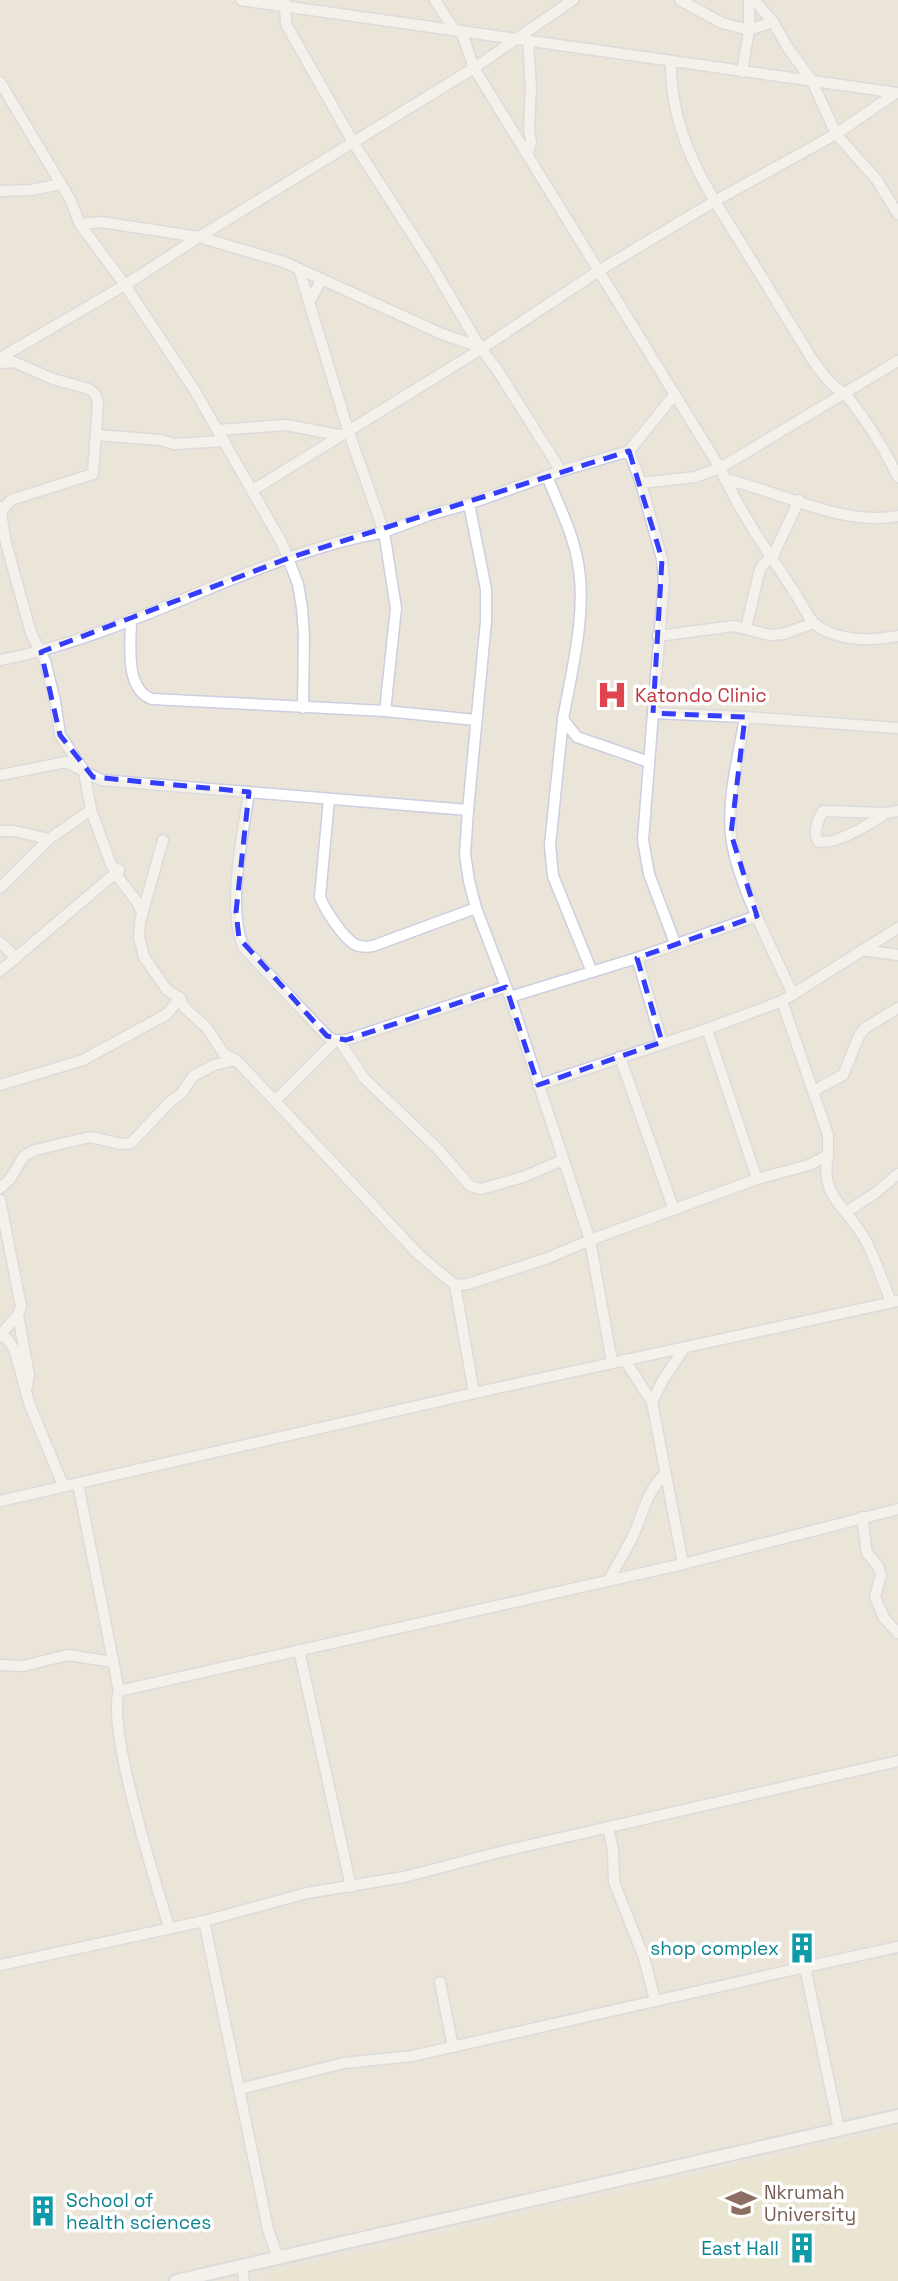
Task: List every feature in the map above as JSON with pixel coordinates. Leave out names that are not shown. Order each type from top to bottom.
[{"type":"street","points":[[241,0],[285,3],[528,41],[897,93]]},
{"type":"street","points":[[435,0],[457,30],[474,68],[720,468],[751,528],[814,623],[831,632],[852,638],[879,639],[898,636]]},
{"type":"street","points":[[0,361],[474,68],[573,0]]},
{"type":"street","points":[[680,0],[722,23],[749,30],[773,22]]},
{"type":"street","points":[[742,72],[752,0]]},
{"type":"street","points":[[752,0],[773,22],[812,81],[836,134],[877,180],[898,214]]},
{"type":"street","points":[[285,3],[286,24],[353,142],[430,262],[480,348],[561,471]]},
{"type":"street","points":[[527,154],[531,143],[528,41]]},
{"type":"street","points":[[671,62],[672,97],[691,159],[810,356],[834,386],[845,393],[883,447],[898,477]]},
{"type":"street","points":[[0,82],[71,200],[80,224],[125,285],[218,430],[289,558],[298,584],[302,608],[303,708]]},
{"type":"street","points":[[253,490],[600,270],[715,201],[836,134],[897,93]]},
{"type":"street","points":[[0,191],[31,190],[61,184]]},
{"type":"street","points":[[80,224],[102,222],[199,237],[284,262],[442,334],[480,348]]},
{"type":"street","points":[[299,269],[343,432],[384,532],[396,608],[385,711]]},
{"type":"street","points":[[309,302],[322,279]]},
{"type":"street","points":[[0,361],[14,362],[53,379],[89,389],[99,403],[96,412],[97,435],[93,474],[12,500],[1,511],[6,543],[31,633],[41,652],[55,701],[61,735],[84,771],[92,810],[112,867],[119,870]]},
{"type":"street","points":[[641,483],[695,477],[720,468],[898,361]]},
{"type":"street","points":[[0,660],[41,652],[289,558],[354,537],[384,532],[561,471],[629,451],[675,394]]},
{"type":"street","points":[[218,430],[286,425],[343,432]]},
{"type":"street","points":[[97,435],[161,440],[174,444],[224,441]]},
{"type":"street","points":[[629,451],[641,483],[662,559],[664,582],[643,840],[645,858],[675,943]]},
{"type":"street","points":[[547,476],[575,550],[581,592],[560,744],[550,861],[553,876],[592,972]]},
{"type":"street","points":[[724,479],[751,484],[863,519],[898,516]]},
{"type":"street","points":[[746,628],[760,569],[772,558],[799,500]]},
{"type":"street","points":[[469,504],[486,589],[486,621],[465,854],[476,908],[590,1240],[612,1362]]},
{"type":"street","points":[[131,619],[134,679],[138,690],[152,699],[385,711],[476,720]]},
{"type":"street","points":[[659,636],[716,628],[746,628],[770,635],[783,634],[814,623]]},
{"type":"street","points":[[653,713],[898,728]]},
{"type":"street","points":[[745,718],[730,809],[734,855],[757,916],[793,995]]},
{"type":"street","points":[[563,719],[577,737],[649,762]]},
{"type":"street","points":[[560,744],[577,737]]},
{"type":"street","points":[[0,775],[26,772],[59,762],[71,764],[101,780],[467,810]]},
{"type":"street","points":[[249,792],[236,912],[239,938],[244,947],[299,1007],[327,1036],[337,1040],[346,1040],[507,992],[592,972],[757,916]]},
{"type":"street","points":[[329,799],[320,897],[324,908],[357,946],[373,946],[476,908]]},
{"type":"street","points":[[0,888],[49,839],[92,810]]},
{"type":"street","points":[[886,813],[858,830],[827,842],[818,841],[816,836],[823,811],[898,811]]},
{"type":"street","points":[[0,831],[14,831],[49,839]]},
{"type":"street","points":[[163,840],[142,914],[139,937],[144,957],[167,990],[180,998],[185,1009],[207,1028],[224,1054],[236,1060],[419,1255],[456,1285],[474,1393]]},
{"type":"street","points":[[119,870],[117,876],[137,902],[142,914]]},
{"type":"street","points":[[0,971],[119,870]]},
{"type":"street","points":[[538,1085],[782,1001],[898,928]]},
{"type":"street","points":[[0,942],[16,958]]},
{"type":"street","points":[[862,950],[898,955]]},
{"type":"street","points":[[637,958],[662,1042]]},
{"type":"street","points":[[0,1085],[83,1060],[167,1014],[180,998]]},
{"type":"street","points":[[0,1500],[894,1301],[865,1239],[834,1198],[825,1172],[828,1135],[782,1001]]},
{"type":"street","points":[[813,1091],[842,1075],[865,1028],[898,1008]]},
{"type":"street","points":[[707,1029],[757,1179]]},
{"type":"street","points":[[275,1101],[337,1040]]},
{"type":"street","points":[[337,1040],[364,1078],[438,1149],[470,1186],[481,1189],[523,1177],[563,1160]]},
{"type":"street","points":[[620,1057],[674,1210]]},
{"type":"street","points":[[0,1188],[10,1179],[24,1156],[35,1150],[90,1137],[122,1144],[131,1143],[181,1094],[193,1076],[206,1068],[236,1060]]},
{"type":"street","points":[[456,1285],[468,1284],[537,1262],[757,1179],[808,1165],[828,1155]]},
{"type":"street","points":[[808,1165],[825,1172]]},
{"type":"street","points":[[846,1212],[898,1174]]},
{"type":"street","points":[[0,1200],[21,1306],[18,1314],[1,1334],[15,1351],[27,1392],[63,1485]]},
{"type":"street","points":[[18,1314],[29,1375],[27,1392]]},
{"type":"street","points":[[652,1402],[685,1347]]},
{"type":"street","points":[[625,1360],[652,1402],[683,1564]]},
{"type":"street","points":[[608,1581],[632,1538],[648,1495],[664,1475]]},
{"type":"street","points":[[78,1484],[119,1691],[116,1707],[124,1757],[142,1836],[169,1927]]},
{"type":"street","points":[[119,1691],[683,1564],[898,1509]]},
{"type":"street","points":[[862,1517],[867,1553],[878,1566],[881,1575],[875,1597],[884,1618],[898,1633]]},
{"type":"street","points":[[299,1650],[351,1887]]},
{"type":"street","points":[[0,1665],[23,1666],[68,1655],[113,1662]]},
{"type":"street","points":[[0,1965],[204,1921],[307,1893],[404,1877],[504,1851],[898,1761]]},
{"type":"street","points":[[608,1828],[613,1850],[614,1882],[644,1958],[655,2000]]},
{"type":"street","points":[[204,1921],[268,2229],[278,2258]]},
{"type":"street","points":[[240,2089],[345,2063],[412,2056],[898,1947]]},
{"type":"street","points":[[805,1967],[839,2129]]},
{"type":"street","points":[[440,1982],[453,2047]]},
{"type":"street","points":[[177,2281],[898,2116]]},
{"type":"street","points":[[242,2265],[244,2281]]},
{"type":"highlighted area","points":[[629,451],[662,559],[653,713],[745,717],[731,834],[757,916],[637,958],[662,1042],[538,1085],[506,987],[346,1040],[327,1036],[239,938],[236,912],[249,792],[93,777],[60,735],[41,652],[289,558]]},
{"type":"shaded area","name":"Nkrumah University","points":[[898,2130],[898,2281],[270,2281],[269,2275]]},
{"type":"place","name":"Katondo Clinic","points":[[612,695]]},
{"type":"place","name":"shop complex","points":[[802,1948]]},
{"type":"place","name":"Nkrumah University","points":[[741,2203]]},
{"type":"place","name":"School of health sciences","points":[[43,2211]]},
{"type":"place","name":"East Hall","points":[[802,2248]]}]
